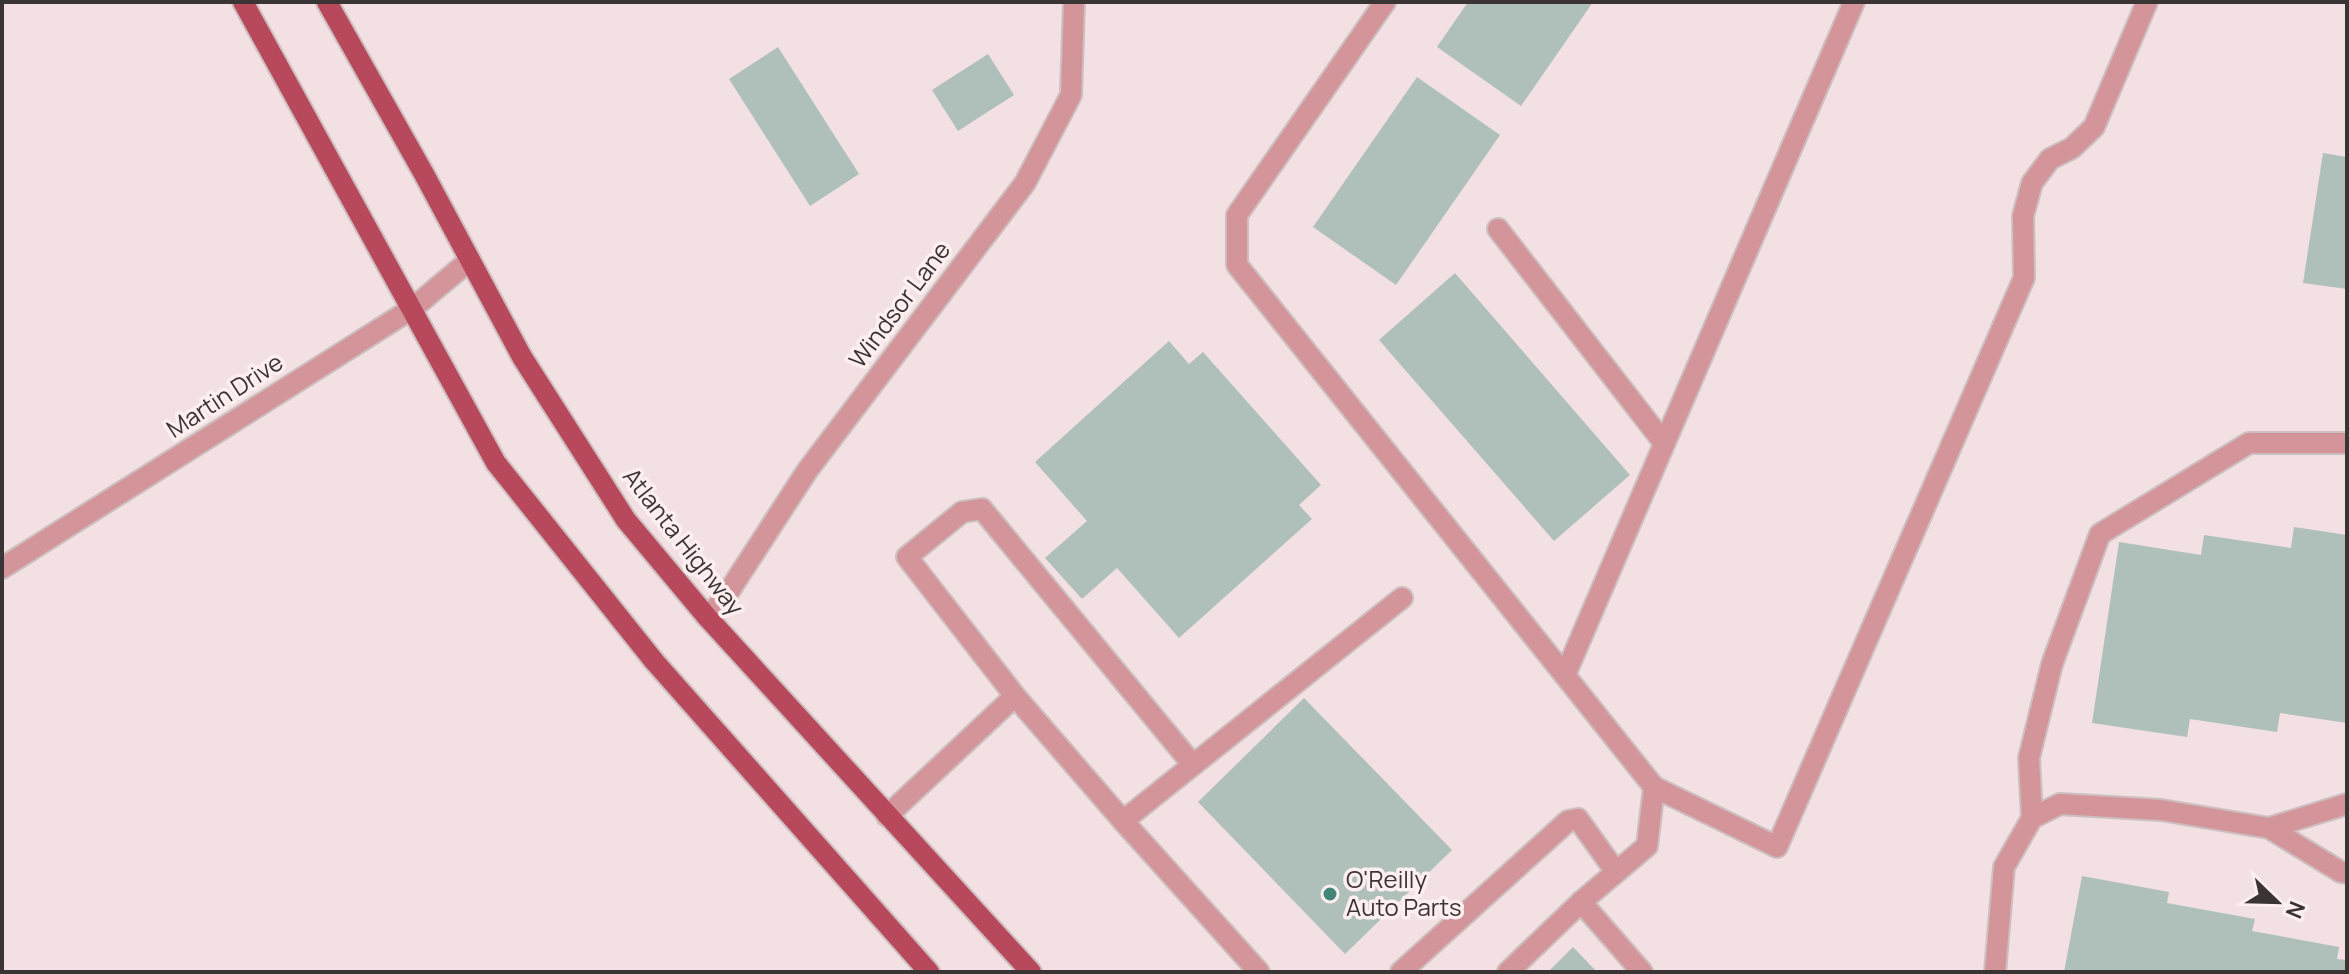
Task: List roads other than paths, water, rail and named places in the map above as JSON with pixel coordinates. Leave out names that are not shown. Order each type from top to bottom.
[{"type":"main road","points":[[243,2],[496,463],[654,661],[929,972]]},
{"type":"main road","name":"Atlanta Highway","points":[[327,2],[522,357],[626,520],[707,617],[1031,972]]},
{"type":"street","name":"Windsor Lane","points":[[707,617],[724,599],[807,471],[1025,183],[1071,95],[1074,2]]},
{"type":"street","points":[[1385,2],[1237,215],[1237,265],[1654,787],[1777,847],[2024,278],[2023,216],[2032,183],[2050,159],[2072,148],[2094,127],[2147,2]]},
{"type":"street","points":[[1565,675],[1854,2]]},
{"type":"street","points":[[1498,229],[1664,443]]},
{"type":"street","name":"Martin Drive","points":[[2,568],[413,308],[470,260]]},
{"type":"street","points":[[1995,972],[2004,867],[2032,818],[2029,758],[2032,744],[2052,664],[2100,534],[2249,443],[2347,443]]},
{"type":"street","points":[[1193,765],[982,509],[962,512],[907,557],[1015,696],[1259,972]]},
{"type":"street","points":[[1123,821],[1402,598]]},
{"type":"street","points":[[887,816],[1015,696]]},
{"type":"street","points":[[1508,972],[1581,902],[1647,846],[1654,787]]},
{"type":"street","points":[[2032,818],[2060,804],[2161,810],[2269,828],[2347,873]]},
{"type":"street","points":[[2269,828],[2347,804]]},
{"type":"street","points":[[1401,972],[1568,821],[1578,819],[1616,872]]},
{"type":"street","points":[[1581,902],[1642,972]]},
{"type":"place","name":"O'Reilly Auto Parts","points":[[1330,894]]}]
